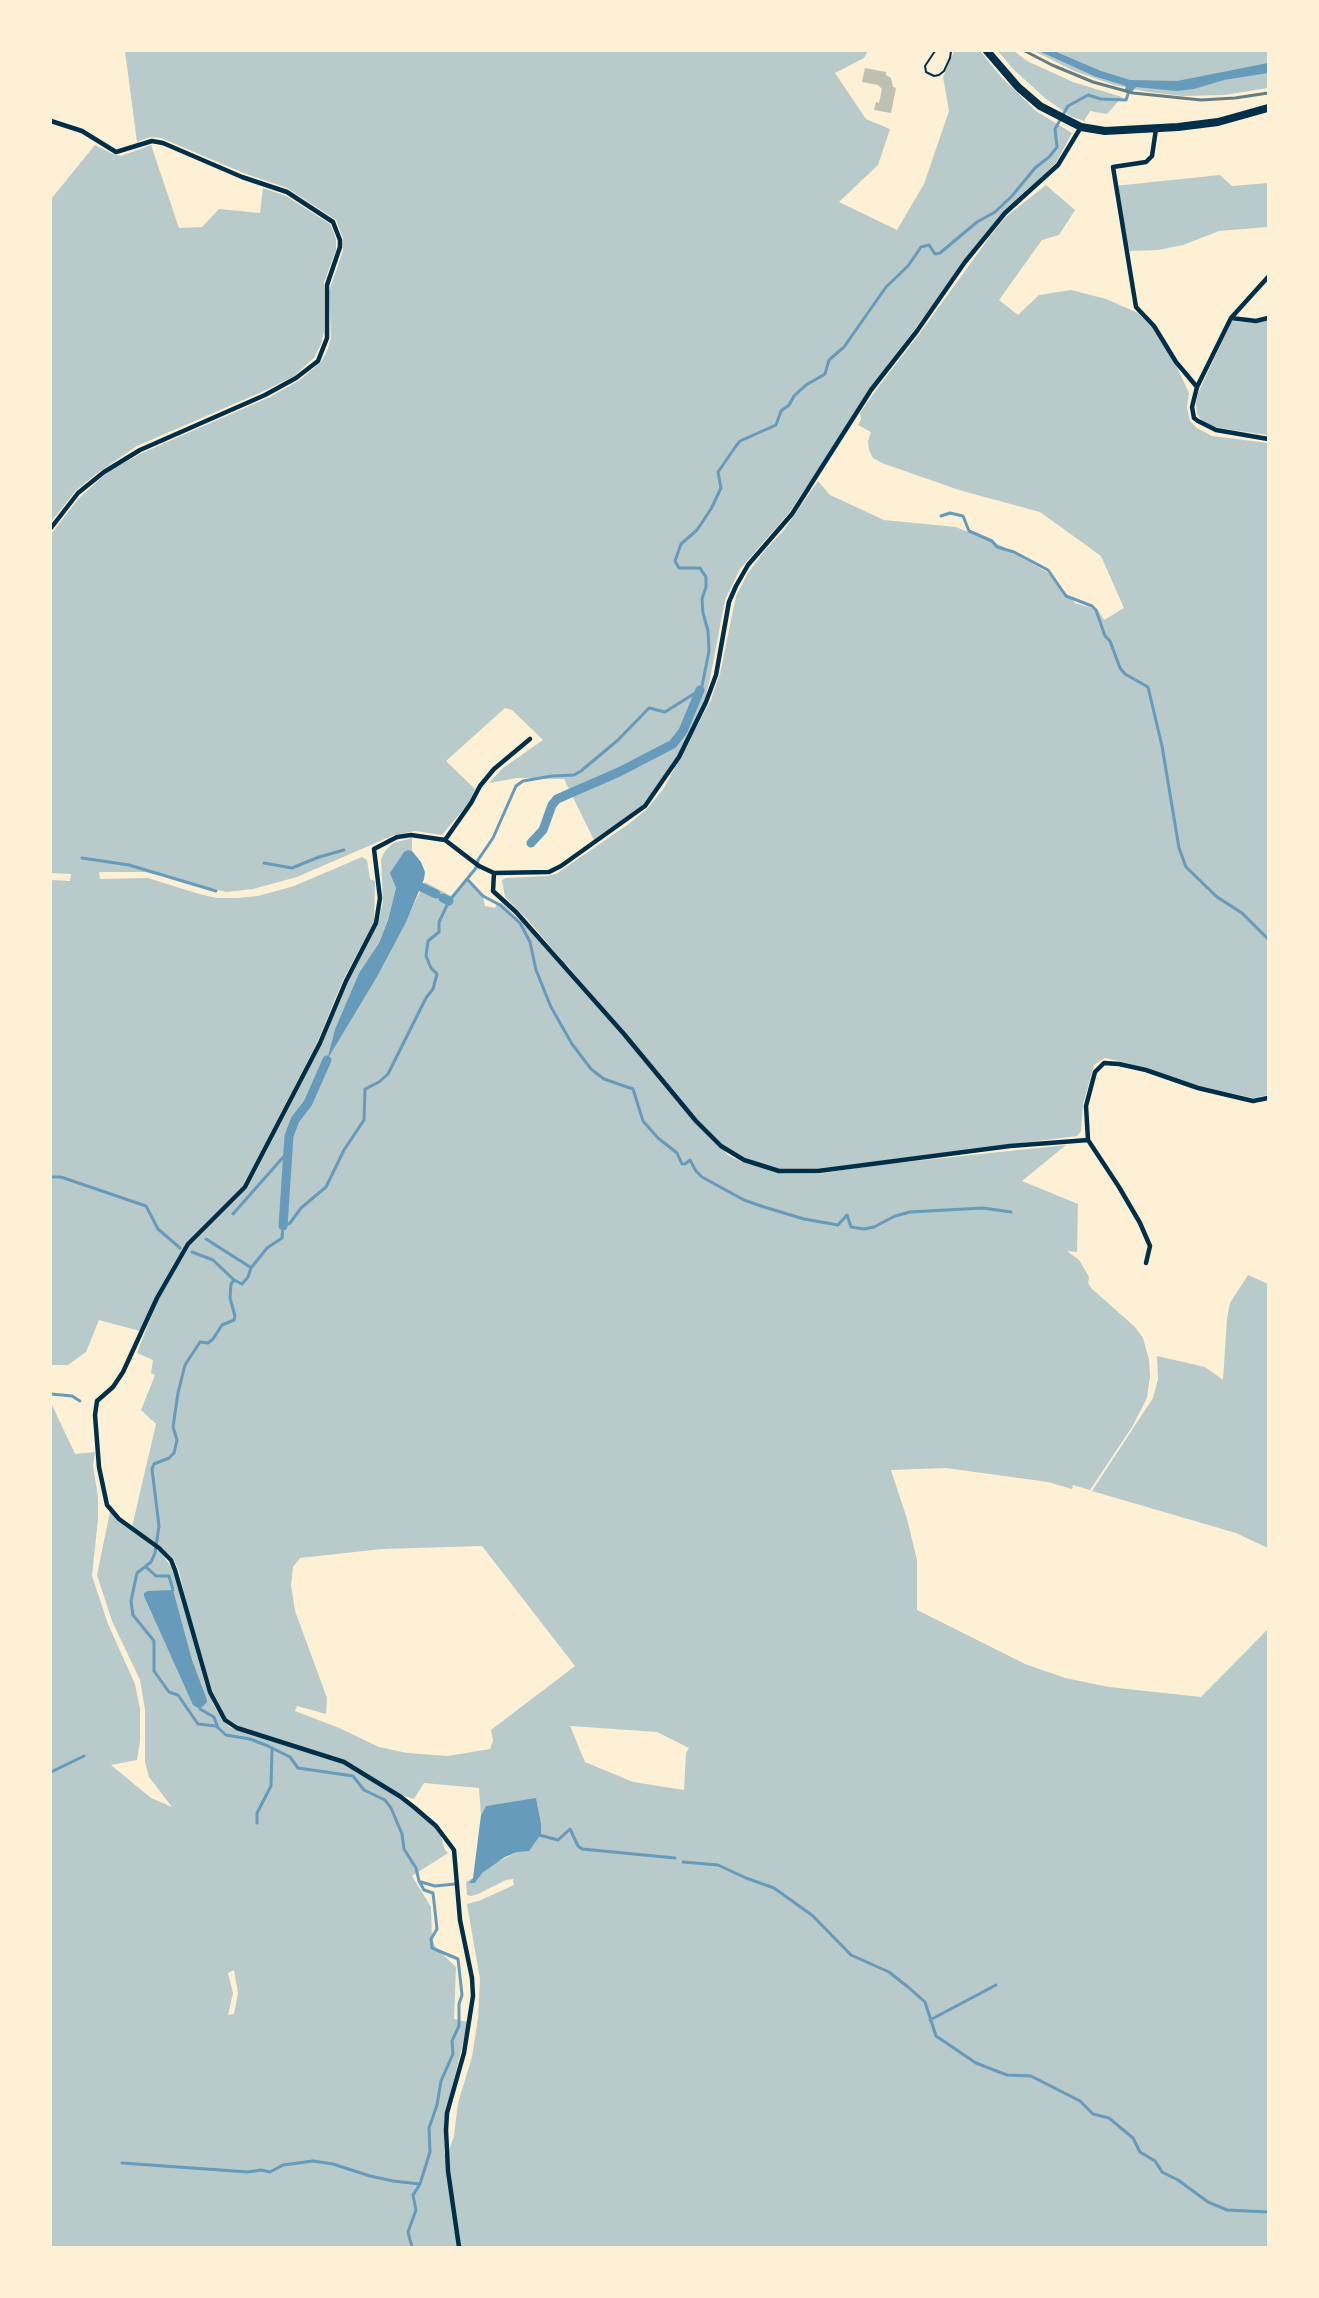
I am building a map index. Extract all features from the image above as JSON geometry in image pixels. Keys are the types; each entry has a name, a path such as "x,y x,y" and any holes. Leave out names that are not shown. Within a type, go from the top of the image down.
{"main road":[{"path":"987,51 1018,87 1040,106 1072,123 1105,131 1156,129 1218,122 1268,108"}],"street":[{"path":"51,121 82,131 116,152 152,141 163,143 242,177 287,192 333,222 340,240 340,247 327,285 327,338 318,360 286,384 140,450 104,472 78,493 51,528"},
{"path":"459,2247 448,2171 446,2130 447,2113 464,2053 473,1996 472,1978 460,1920 454,1850 436,1826 415,1808 344,1762 237,1728 225,1720 210,1692 176,1570 171,1560 159,1548 119,1519 107,1505 99,1467 95,1415 97,1401 113,1387 123,1372 157,1298 188,1244 245,1187 320,1043 346,981 376,923 380,898 375,849 396,837 411,835 445,840 477,864 494,873 549,872 561,866 645,806 679,757 711,690 729,602 735,586 748,565 792,514 871,390 917,331 965,262 1005,213 1058,165 1081,126"},
{"path":"1156,129 1152,156 1146,162 1113,167 1136,307 1154,327 1176,362 1197,387"},
{"path":"1268,276 1232,318 1197,387 1192,407 1194,418 1198,422 1216,430 1268,439"},
{"path":"1232,318 1256,321 1268,318"},
{"path":"445,840 480,786 494,769 530,739"},
{"path":"494,873 493,891 516,912 616,1025 696,1121 721,1146 744,1160 779,1171 818,1171 1010,1146 1088,1140"},
{"path":"1146,1263 1150,1246 1140,1223 1088,1140 1086,1106 1095,1072 1104,1063 1119,1064 1146,1070 1198,1088 1252,1101 1268,1098"}],"lane":[{"path":"935,51 925,66 926,72 934,76 944,70 951,51"}],"shaded area":[{"path":"125,51 868,51 864,58 835,73 866,119 890,129 878,165 839,202 897,230 924,184 949,111 943,77 954,51 980,51 1002,78 1036,111 1072,133 1056,163 1002,214 889,363 789,513 740,569 725,600 704,702 676,758 642,806 594,840 564,779 517,778 489,783 503,768 543,740 512,710 505,708 446,761 475,789 468,804 442,835 415,831 394,835 297,877 253,889 226,892 145,872 99,872 100,879 148,878 199,894 217,898 237,898 258,896 294,886 362,857 367,860 370,879 375,881 374,922 343,980 317,1043 243,1186 186,1243 140,1331 99,1320 86,1352 68,1365 51,1365 51,880 70,881 71,874 51,873 51,534 79,498 108,472 140,454 270,397 300,380 321,362 331,338 329,291 343,251 343,238 336,220 287,188 246,174 161,138 150,137 137,142"},
{"path":"998,51 1014,51 1027,61 1073,82 1122,97 1107,114 1090,111 1084,121 1070,116 1045,98 1014,70"},
{"path":"1034,51 1268,51 1268,88 1224,95 1183,96 1148,92 1114,85 1074,71"},
{"path":"95,145 121,156 151,145 179,228 202,227 219,209 260,213 263,188 286,196 330,224 336,239 336,250 324,282 324,331 314,358 294,376 264,391 137,446 76,490 51,522 51,199"},
{"path":"1220,175 1232,186 1268,183 1268,227 1219,231 1183,245 1158,250 1129,251 1114,186"},
{"path":"1046,185 1075,210 1059,235 1042,240 999,300 1018,315 1039,295 1071,290 1106,299 1138,313 1152,327 1175,363 1189,393 1187,407 1190,421 1197,428 1212,436 1268,443 1268,1095 1253,1098 1199,1086 1148,1068 1105,1058 1094,1065 1083,1104 1081,1131 1077,1136 812,1170 780,1170 743,1158 722,1146 703,1126 728,1155 742,1162 779,1173 817,1174 877,1165 1066,1145 1022,1181 1078,1204 1077,1252 1067,1251 1079,1260 1089,1277 1088,1283 1091,1288 1135,1327 1143,1338 1149,1360 1150,1376 1147,1398 1132,1427 1090,1490 1073,1485 1072,1489 1048,1482 946,1468 891,1470 917,1560 917,1610 1025,1664 1065,1678 1109,1687 1201,1697 1268,1629 1268,2247 51,2247 51,1403 75,1454 95,1452 93,1466 98,1497 98,1519 92,1576 108,1624 135,1684 140,1709 140,1741 137,1760 111,1765 151,1798 172,1807 149,1777 145,1762 145,1709 140,1680 112,1621 97,1575 110,1512 162,1554 174,1571 205,1684 214,1706 229,1727 343,1764 400,1799 439,1829 448,1853 412,1876 431,1907 432,1939 436,1948 456,1967 454,2019 468,2022 444,2121 444,2154 447,2156 454,2136 458,2103 472,2057 478,2018 480,1979 467,1904 514,1885 513,1879 506,1880 471,1896 467,1895 466,1882 473,1878 470,1883 475,1883 481,1873 517,1852 541,1834 536,1799 486,1806 481,1815 479,1788 424,1783 414,1799 401,1795 344,1760 239,1727 227,1719 212,1690 179,1571 173,1558 132,1527 156,1424 141,1410 155,1375 151,1373 153,1360 137,1353 158,1299 190,1244 248,1187 322,1044 348,982 378,924 383,902 381,859 385,851 393,843 412,838 412,851 408,850 393,879 396,888 388,920 379,943 359,973 335,1029 328,1058 377,977 425,882 453,897 467,881 483,897 485,906 495,908 497,904 502,903 565,964 505,897 502,880 556,874 630,823 647,809 664,788 711,700 720,674 736,596 748,573 784,530 818,481 830,495 884,520 956,527 1002,546 1047,572 1075,603 1098,610 1104,620 1124,608 1101,556 1040,512 959,490 882,463 873,458 869,450 868,441 871,432 858,425 861,419 860,413 994,231 1007,216","holes":["567,965 688,1108 564,966","482,1546 575,1666 491,1730 493,1741 490,1749 448,1756 407,1753 379,1747 295,1711 297,1706 326,1714 327,1698 295,1611 291,1585 293,1567 300,1558 382,1549","570,1726 657,1732 689,1748 686,1753 684,1790 633,1782 585,1762","234,1970 238,1993 234,2014 228,2015 233,1993 228,1973"]},
{"path":"1268,320 1268,435 1211,426 1202,421 1197,414 1198,393 1232,321 1255,323"},
{"path":"1248,1275 1268,1284 1268,1548 1236,1533 1092,1491 1153,1398 1158,1379 1157,1356 1205,1367 1223,1380 1230,1303"}],"water":[{"path":"1039,51 1054,51 1101,71 1130,80 1177,81 1268,63 1268,73 1224,80 1194,89 1177,91 1136,87 1133,91 1125,90 1126,86 1094,76"},
{"path":"412,851 421,862 425,872 424,879 406,922 377,977 327,1060 335,1029 359,973 379,943 388,920 396,888 390,873 404,852"},
{"path":"173,1590 192,1660 207,1700 200,1709 193,1705 144,1596 144,1593 148,1591"},
{"path":"536,1798 541,1834 529,1851 517,1852 505,1857 482,1873 475,1883 469,1883 473,1878 481,1815 486,1806"}],"building":[{"path":"865,68 886,72 886,75 891,78 893,87 896,88 891,113 874,110 876,102 879,103 882,89 878,85 862,82"}],"waterway":[{"path":"412,2247 408,2232 416,2210 413,2195 420,2184 430,2152 429,2128 437,2105 441,2081 453,2054 452,2041 459,2026 459,2004 462,1995 458,1959 432,1948 431,1939 437,1929 433,1893 424,1890 419,1881 416,1868 404,1849 402,1834 385,1800 364,1790 353,1776 298,1768 290,1757 268,1746 250,1739 226,1735 216,1726 198,1724 178,1695 169,1692 154,1671 154,1641 133,1615 131,1601 137,1573 151,1562 155,1553 159,1526 152,1469 154,1464 169,1458 174,1453 177,1440 173,1427 185,1365 200,1342 208,1343 222,1325 234,1320 230,1298 231,1284 234,1280 242,1284 267,1248 282,1238 283,1226 290,1223 301,1208 326,1187 344,1150 364,1120 365,1089 388,1074 426,998 433,989 437,974 431,968 426,956 428,941 439,932 439,922 449,901 476,868 478,860 493,838 516,786 523,781 574,775 618,740 649,708 665,712 700,690 709,651 702,599 706,577 700,568 679,568 675,561 681,544 697,530 711,509 721,488 718,472 736,446 740,441 776,425 781,411 789,405 794,396 806,385 825,374 829,360 844,347 886,287 908,266 921,247 929,245 935,254 940,253 977,222 995,212 1012,196 1035,168 1057,147 1055,129 1068,106 1088,95 1101,99 1126,100 1130,88"},
{"path":"941,516 950,513 963,516 969,531 992,541 997,547 1014,552 1048,570 1066,596 1092,606 1096,610 1120,668 1125,674 1148,687 1162,746 1179,848 1186,867 1217,897 1242,913 1268,939"},
{"path":"531,843 543,830 552,805 557,799 619,772 673,744 683,731 700,690"},
{"path":"264,863 292,868 344,850"},
{"path":"82,858 129,865 216,891"},
{"path":"467,879 483,896 500,905 520,923 530,942 536,970 551,1007 572,1044 591,1069 604,1079 633,1089 643,1121 658,1138 677,1153 682,1164 690,1160 702,1177 744,1200 764,1207 804,1219 838,1225 847,1215 851,1227 864,1229 910,1212 983,1208 1011,1212"},
{"path":"421,887 436,894"},
{"path":"443,898 449,901"},
{"path":"283,1226 289,1136 295,1120 308,1103 327,1060"},
{"path":"233,1214 286,1154"},
{"path":"51,1177 61,1177 146,1206 158,1229 180,1248"},
{"path":"206,1239 250,1267"},
{"path":"192,1252 213,1260 234,1280"},
{"path":"51,1394 72,1396 80,1401"},
{"path":"146,1567 156,1576 169,1576 173,1590"},
{"path":"200,1709 214,1717 218,1728"},
{"path":"257,1823 257,1813 271,1786 272,1750"},
{"path":"51,1772 84,1756"},
{"path":"539,1835 558,1840 570,1829 578,1846 582,1849 675,1858"},
{"path":"683,1862 718,1865 774,1888 813,1916 851,1955 889,1972 908,1987 925,2002 936,2036 976,2063 1007,2075 1031,2076 1080,2101 1093,2114 1109,2118 1133,2138 1140,2152 1155,2161 1162,2172 1178,2180 1208,2202 1227,2210 1268,2212"},
{"path":"421,1882 435,1886 455,1884"},
{"path":"930,2020 996,1985"},
{"path":"122,2163 270,2172 283,2165 313,2161 333,2164 393,2181 420,2184"}],"railway":[{"path":"1025,51 1093,82 1133,93 1201,100 1268,93"}]}
